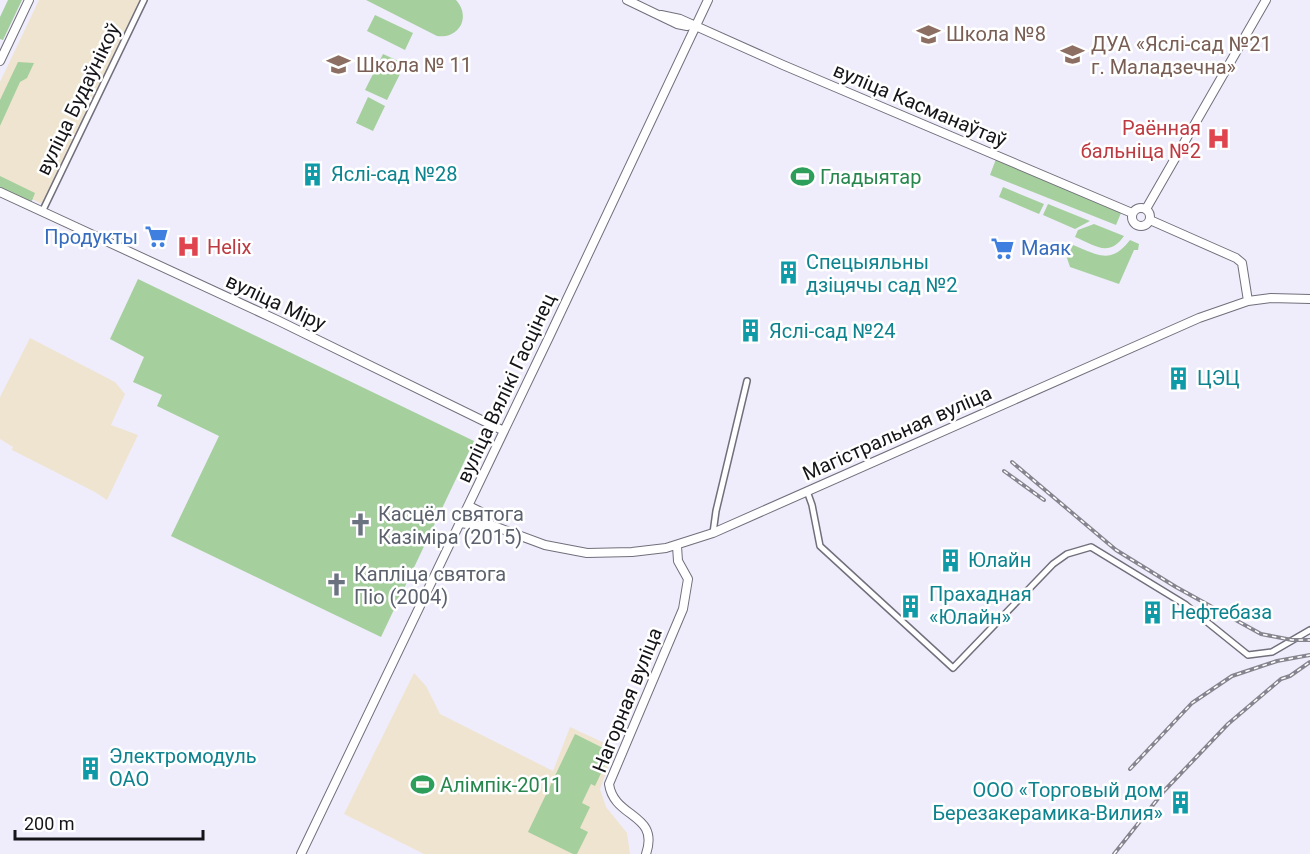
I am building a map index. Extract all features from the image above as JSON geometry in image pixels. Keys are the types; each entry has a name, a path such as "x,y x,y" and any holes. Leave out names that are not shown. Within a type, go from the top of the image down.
{"main road":[{"path":"0,61 29,0"},
{"name":"вуліца Касманаўтаў","path":"627,0 660,15 680,19 1132,213"},
{"name":"вуліца Вялікі Гасцінец","path":"301,854 461,523 708,0"},
{"path":"1146,209 1192,125 1266,0"},
{"name":"вуліца Міру","path":"0,192 277,320 504,431"},
{"path":"1138,208 1146,209 1150,220 1145,226 1136,226 1132,221 1132,213 1138,208"},
{"path":"1150,220 1236,258 1242,263 1248,301"},
{"name":"Магістральная вуліца","path":"491,525 545,545 587,553 632,552 676,546 713,533 1199,318 1248,301 1271,298 1310,299"},
{"path":"461,523 491,525 484,514 469,506"},
{"name":"Нагорная вуліца","path":"646,854 649,842 646,828 616,803 609,784 683,609 688,579 678,561 676,546"}],"street":[{"name":"вуліца Будаўнікоў","path":"42,212 144,0"},
{"path":"713,533 716,511 747,381"},
{"path":"807,492 812,505 820,546 953,669 1053,564 1067,554 1091,547 1186,605 1248,655 1272,652 1310,630"}],"shaded area":[{"path":"39,0 140,0 42,204 0,184 0,82"},
{"path":"30,338 115,382 125,394 111,425 138,435 107,500 12,450 13,447 0,439 0,397"},
{"path":"414,673 426,686 440,714 553,771 570,727 615,748 600,789 606,807 627,833 630,854 424,854 344,814"}],"green space":[{"path":"8,0 22,0 3,40 0,39 0,17"},
{"path":"366,0 456,0 463,13 463,19 461,25 452,34 437,36"},
{"path":"375,15 413,33 405,50 367,31"},
{"path":"383,54 405,64 387,100 365,90"},
{"path":"18,62 34,63 27,78 20,82 0,126 0,100"},
{"path":"368,97 385,106 373,131 356,123"},
{"path":"996,159 1121,213 1116,225 990,175"},
{"path":"0,176 35,193 31,203 0,188"},
{"path":"1003,187 1044,204 1039,214 999,197"},
{"path":"1048,204 1090,221 1075,229 1043,215"},
{"path":"1094,224 1124,236 1113,247 1107,248 1095,246 1075,237 1078,230"},
{"path":"1130,240 1139,244 1138,250 1134,250 1119,284 1070,267 1067,258 1073,245 1104,256 1117,253"},
{"path":"138,279 474,441 381,637 171,536 219,436 157,406 162,395 133,382 144,357 110,339"},
{"path":"575,734 611,752 595,786 591,784 582,803 590,807 580,828 588,832 577,854 573,854 528,832"}],"railway":[{"path":"1012,462 1116,550 1176,587 1261,634 1292,640 1310,640"},
{"path":"1004,471 1044,500"},
{"path":"1130,769 1192,703 1232,676 1277,661 1310,655"},
{"path":"1114,854 1164,791 1228,724 1281,679 1290,676 1310,662"}],"place":[{"name":"Школа №8","path":"928,34"},
{"name":"ДУА «Яслі-сад №21 г. Маладзечна»","path":"1073,55"},
{"name":"Школа № 11","path":"338,65"},
{"name":"Раённая бальніца №2","path":"1219,139"},
{"name":"Яслі-сад №28","path":"313,174"},
{"name":"Гладыятар","path":"802,177"},
{"name":"Продукты","path":"156,237"},
{"name":"Helix","path":"189,247"},
{"name":"Маяк","path":"1003,248"},
{"name":"Спецыяльны дзіцячы сад №2","path":"788,273"},
{"name":"Яслі-сад №24","path":"751,331"},
{"name":"ЦЭЦ","path":"1179,378"},
{"name":"Касцёл святога Казіміра (2015)","path":"360,525"},
{"name":"Юлайн","path":"950,560"},
{"name":"Капліца святога Піо (2004)","path":"336,585"},
{"name":"Прахадная «Юлайн»","path":"911,606"},
{"name":"Нефтебаза","path":"1153,612"},
{"name":"Электромодуль ОАО","path":"91,768"},
{"name":"Алімпік-2011","path":"422,785"},
{"name":"ООО «Торговый дом Березакерамика-Вилия»","path":"1181,802"}]}
